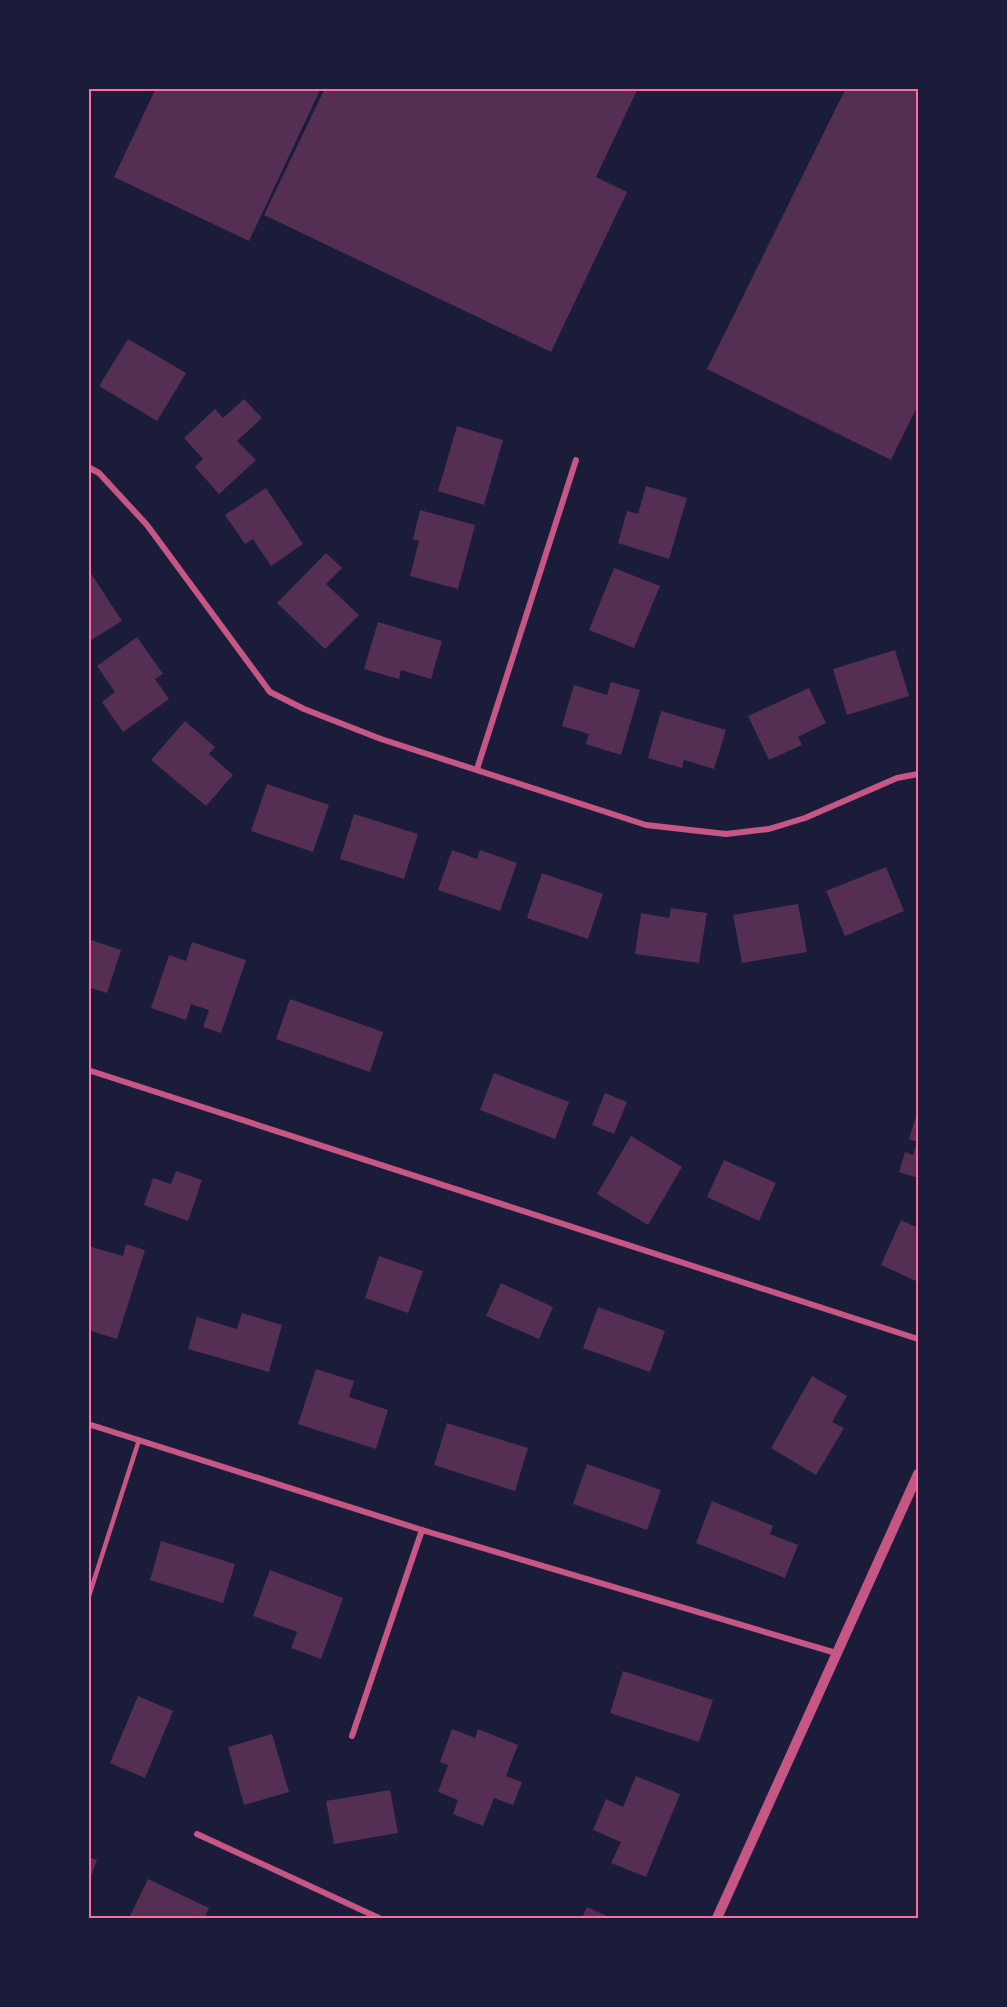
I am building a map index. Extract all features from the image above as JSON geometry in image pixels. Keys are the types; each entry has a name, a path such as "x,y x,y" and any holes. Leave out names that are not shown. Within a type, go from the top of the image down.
{"street":[{"path":"477,769 576,460"},
{"path":"88,467 99,473 147,525 270,692 304,710 381,739 646,825 726,834 769,829 805,818 897,778 918,774"},
{"path":"88,1070 918,1339"},
{"path":"88,1424 422,1530 836,1653"},
{"path":"717,1918 918,1474"},
{"path":"352,1736 422,1530"},
{"path":"197,1834 379,1918"}],"lane":[{"path":"88,1599 139,1440"}],"building":[{"path":"156,88 321,88 249,241 114,177"},
{"path":"325,88 638,88 596,177 627,192 551,352 264,215"},
{"path":"846,88 918,88 918,405 891,460 707,369"},
{"path":"128,339 186,373 157,421 99,386"},
{"path":"244,399 262,418 237,441 256,460 219,494 195,467 203,459 184,438 215,409 223,418"},
{"path":"457,426 503,440 484,505 438,491"},
{"path":"646,486 687,498 669,559 618,543 627,511 638,514"},
{"path":"266,488 303,544 271,566 253,539 245,544 225,515"},
{"path":"420,510 475,525 458,589 410,576 419,541 413,539"},
{"path":"326,553 342,568 326,584 359,615 325,649 277,603"},
{"path":"614,568 660,586 634,648 589,630"},
{"path":"88,569 122,621 88,642"},
{"path":"378,622 442,641 431,679 401,670 399,679 364,669"},
{"path":"137,637 163,674 155,679 169,699 123,732 102,702 115,692 97,666"},
{"path":"895,650 909,696 847,715 833,669"},
{"path":"611,682 640,690 621,755 586,744 589,734 562,726 574,685 607,695"},
{"path":"809,688 826,723 798,737 802,745 769,760 748,716"},
{"path":"661,711 726,730 714,769 684,760 682,768 648,758"},
{"path":"185,721 215,747 209,754 233,775 206,806 151,760"},
{"path":"267,784 329,805 313,852 251,831"},
{"path":"354,814 418,834 404,879 340,859"},
{"path":"452,850 477,859 480,850 517,863 500,911 438,890"},
{"path":"886,867 904,911 845,936 826,891"},
{"path":"542,873 603,894 588,939 527,918"},
{"path":"798,904 807,952 742,963 733,915"},
{"path":"671,908 707,913 699,963 635,954 641,913 669,918"},
{"path":"88,939 121,950 107,993 88,987"},
{"path":"192,942 246,960 221,1033 203,1027 209,1010 191,1004 186,1020 151,1008 169,955 186,961"},
{"path":"290,999 383,1032 370,1072 276,1039"},
{"path":"494,1073 569,1102 555,1139 480,1110"},
{"path":"605,1093 627,1102 614,1134 592,1125"},
{"path":"918,1110 918,1178 899,1172 905,1152 913,1155 917,1142 909,1139"},
{"path":"631,1136 682,1167 648,1225 597,1194"},
{"path":"724,1160 776,1183 759,1221 707,1197"},
{"path":"176,1171 202,1180 188,1221 144,1205 153,1178 171,1184"},
{"path":"901,1220 918,1228 918,1282 881,1265"},
{"path":"126,1244 145,1250 117,1339 88,1330 88,1246 123,1256"},
{"path":"379,1256 423,1271 408,1313 365,1298"},
{"path":"501,1283 553,1307 539,1339 486,1316"},
{"path":"598,1307 665,1331 650,1372 583,1348"},
{"path":"242,1313 282,1325 269,1372 188,1349 197,1317 237,1329"},
{"path":"316,1369 354,1381 349,1397 388,1410 376,1449 298,1424"},
{"path":"812,1376 847,1396 832,1422 844,1428 816,1475 771,1448"},
{"path":"447,1423 528,1448 515,1491 434,1465"},
{"path":"587,1464 661,1490 647,1530 573,1504"},
{"path":"712,1501 773,1526 770,1534 798,1545 785,1578 696,1543"},
{"path":"161,1541 235,1564 223,1603 150,1580"},
{"path":"270,1570 343,1598 321,1659 291,1648 297,1632 253,1616"},
{"path":"623,1671 713,1700 699,1742 610,1713"},
{"path":"138,1696 173,1711 145,1778 110,1763"},
{"path":"452,1729 475,1738 478,1729 518,1745 506,1776 522,1782 513,1805 494,1798 483,1826 453,1814 458,1800 438,1792 448,1765 440,1762"},
{"path":"272,1734 289,1792 244,1805 228,1747"},
{"path":"636,1776 680,1794 646,1877 611,1863 621,1842 593,1830 606,1799 623,1807"},
{"path":"390,1790 398,1833 334,1844 326,1801"},
{"path":"88,1857 97,1860 89,1881 88,1881"},
{"path":"148,1879 209,1908 204,1918 129,1918"},
{"path":"587,1907 611,1918 582,1918"}]}
